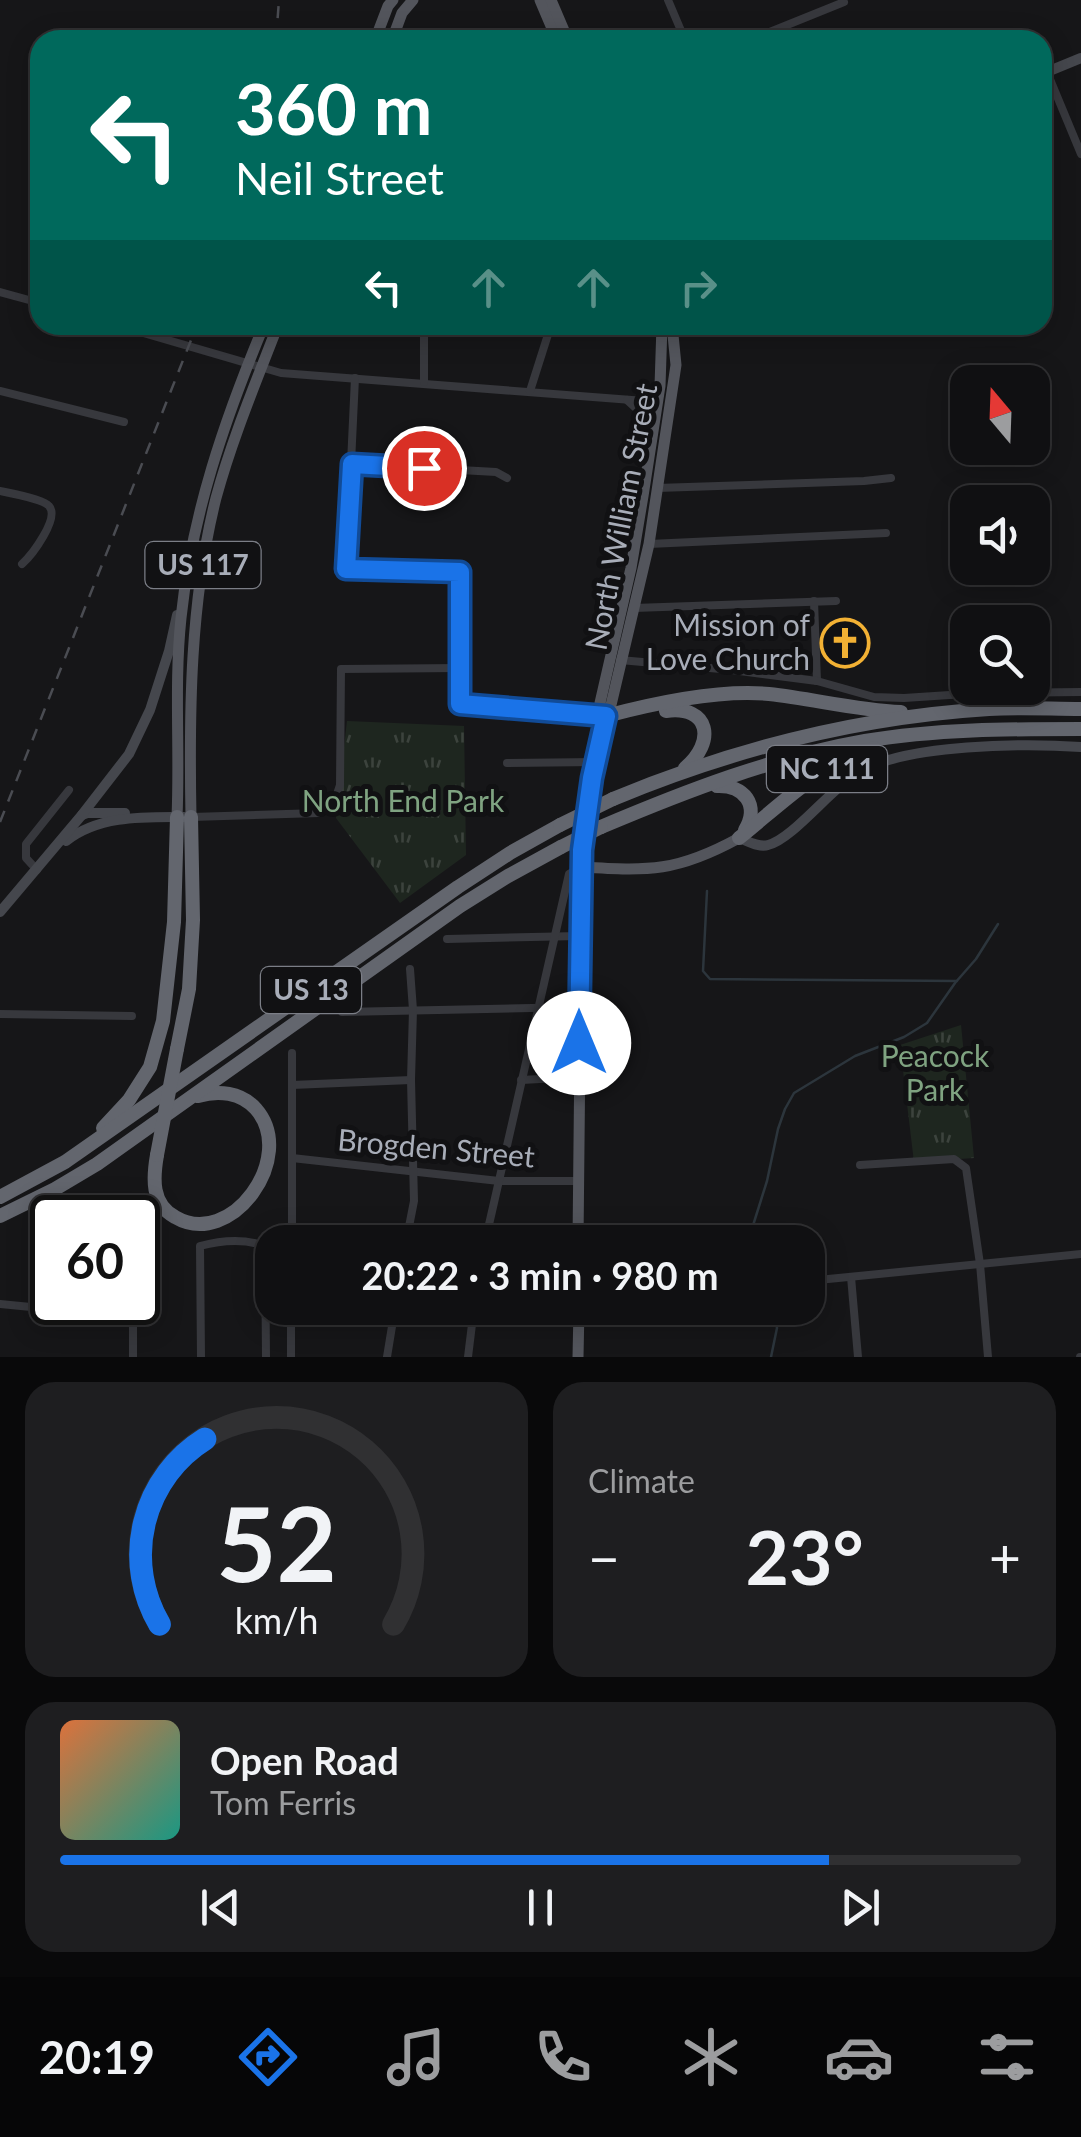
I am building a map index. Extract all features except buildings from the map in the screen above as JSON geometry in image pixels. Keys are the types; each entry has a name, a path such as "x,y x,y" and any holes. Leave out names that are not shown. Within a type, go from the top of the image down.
{"highway":[{"name":"NC 111","path":"606,716 639,707 740,694 768,694 861,710 942,713"},
{"name":"US 13","path":"0,1197 65,1162 510,853 612,800 748,750 805,735 993,708 1081,709"},
{"path":"606,716 678,709 699,720 706,736 702,751 682,770 657,781"},
{"name":"US 13","path":"0,1216 97,1164 460,906 560,846 601,827 682,793 796,757 866,741 996,728 1081,729"},
{"name":"NC 111","path":"739,838 826,770 864,750 932,734"},
{"path":"682,793 732,786 744,794 752,818 739,838"},
{"name":"US 117","path":"180,1106 208,1094 226,1093 248,1102 268,1130 270,1150 265,1172 252,1194 216,1222 192,1224 169,1214 156,1195 154,1183 189,990 192,920 184,814"},
{"name":"US 117","path":"65,1162 129,1100 150,1068 168,986 184,814"}],"main road":[{"path":"379,30 393,0"},
{"path":"396,30 402,13 413,0"},
{"path":"540,0 555,30"},
{"path":"551,0 557,30"},
{"path":"1052,70 1081,58"},
{"name":"US 117","path":"184,814 194,642 210,495 222,429 260,335"},
{"name":"US 117","path":"184,814 178,652 186,580 210,495 274,335"},
{"name":"North William Street","path":"578,1225 582,850 606,716 649,544 664,402 664,335"},
{"name":"North William Street","path":"606,716 600,703 631,568 653,433 676,365 673,335"},
{"path":"0,912 128,754 150,710 186,580"},
{"path":"739,838 760,846 775,842 844,782 885,761 998,746 1081,747"},
{"path":"81,816 184,814"},
{"path":"37,870 69,838 88,828 113,820 184,814"},
{"name":"NC 111","path":"581,867 671,867 712,853 739,838"},
{"path":"578,1325 578,1357"}],"street":[{"path":"668,0 680,30"},
{"path":"775,30 844,2"},
{"path":"1052,89 1081,154"},
{"path":"0,292 30,300"},
{"path":"150,335 281,373 664,402"},
{"path":"424,335 424,382"},
{"path":"530,392 547,335"},
{"path":"355,378 346,569 460,572 460,704 606,716"},
{"path":"0,390 124,422"},
{"path":"626,400 640,411 653,433"},
{"path":"352,464 496,472 507,478"},
{"path":"657,488 891,478"},
{"path":"0,491 41,502 51,510 36,550 22,564"},
{"path":"649,544 886,534"},
{"path":"634,608 836,601"},
{"path":"814,602 817,681"},
{"path":"620,660 817,681 874,697 1081,692"},
{"path":"184,814 320,813 334,803 340,785 340,669 460,668"},
{"path":"507,763 596,762"},
{"path":"37,870 26,858 26,844 69,790"},
{"path":"489,1225 569,874 581,867"},
{"path":"446,939 580,936"},
{"path":"409,1225 414,1200 410,1080 414,1010 410,968"},
{"path":"342,1012 579,1007"},
{"path":"0,1014 132,1016"},
{"path":"292,1053 292,1225"},
{"path":"521,1080 579,1077"},
{"path":"292,1085 410,1080"},
{"name":"Brogden Street","path":"292,1158 498,1180 577,1182"},
{"path":"860,1165 954,1159 966,1168 988,1357"},
{"path":"201,1357 200,1246 234,1240 265,1246 266,1357"},
{"path":"825,1279 1081,1254"},
{"path":"850,1277 858,1357"},
{"path":"0,1304 30,1307"},
{"path":"133,1325 133,1357"},
{"path":"292,1325 292,1357"},
{"path":"387,1357 393,1325"},
{"path":"468,1357 472,1325"}],"green space":[{"name":"North End Park","path":"347,721 464,726 466,855 400,903 336,818"},
{"name":"Peacock Park","path":"961,1025 974,1158 914,1162 900,1045"}],"waterway":[{"path":"707,891 703,971 710,979 957,981"},
{"path":"753,1225 778,1129 794,1093 855,1056 904,1037 927,1023 998,924"},
{"path":"771,1357 776,1325"}],"railway":[{"path":"277,30 279,0"},
{"path":"0,822 193,335"}],"place":[{"name":"Mission of Love Church","path":"845,643"}],"route":[{"path":"424,468 352,464 346,569 460,572 460,704 606,716 582,850 579,1043"}]}
